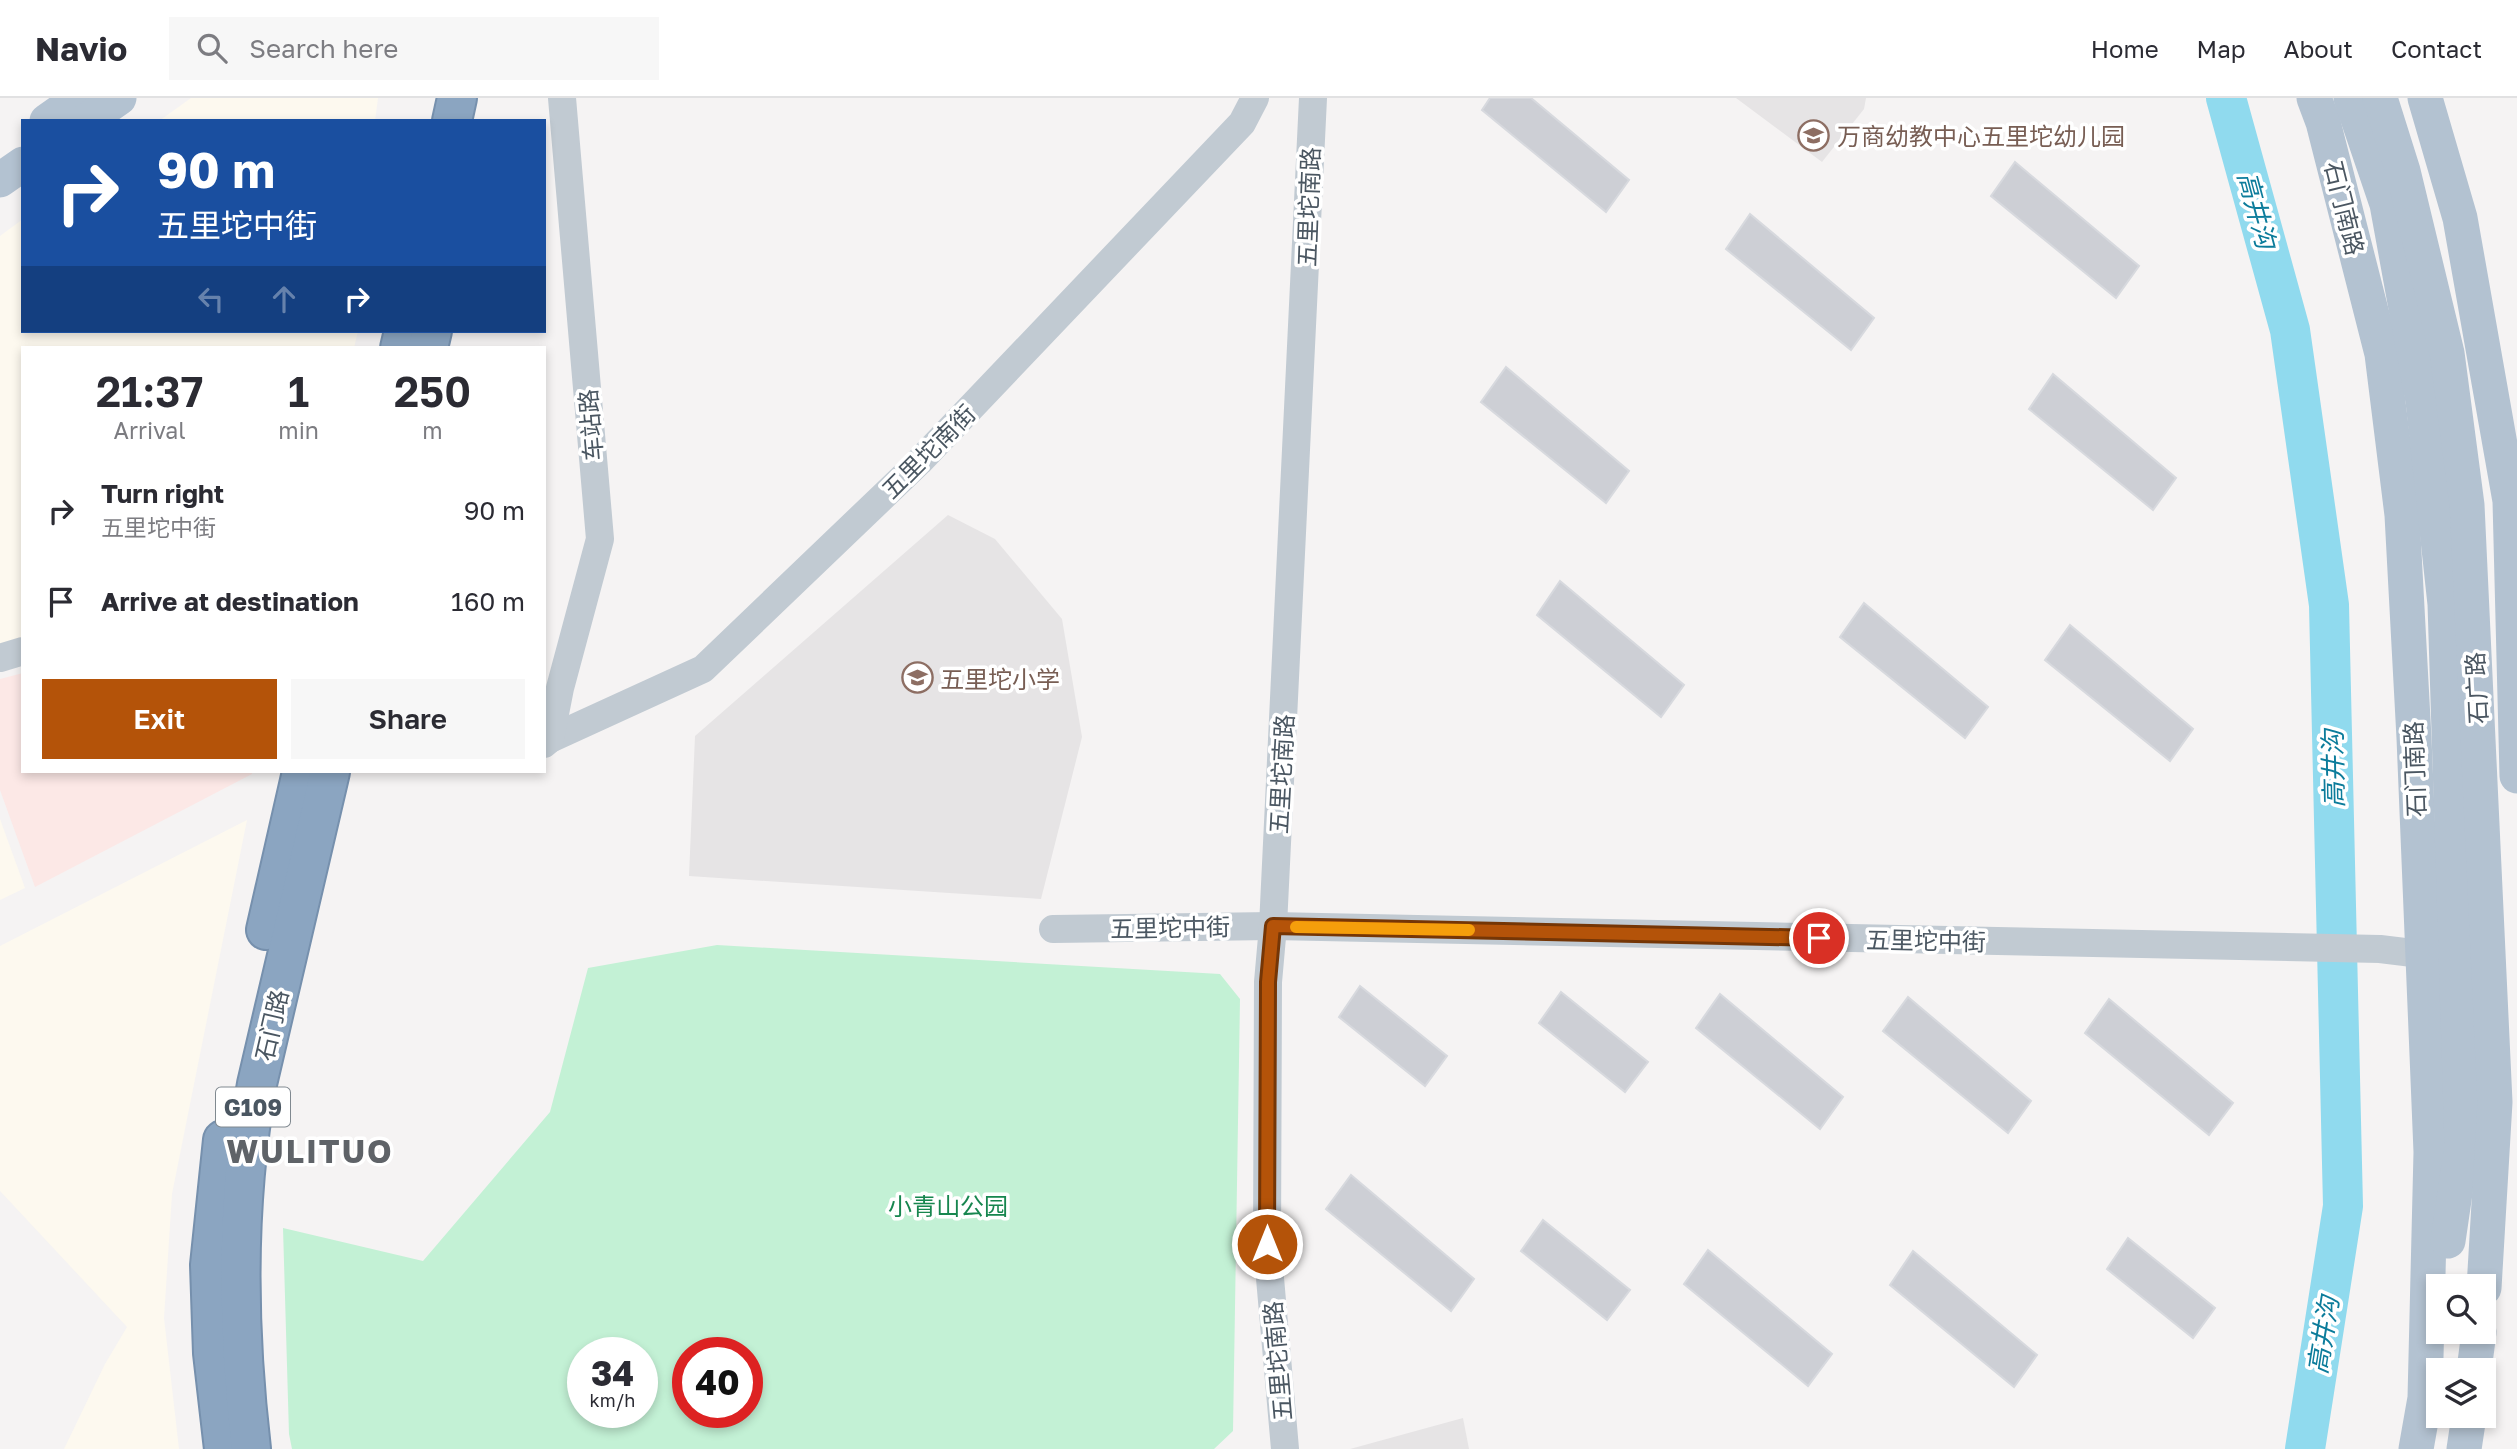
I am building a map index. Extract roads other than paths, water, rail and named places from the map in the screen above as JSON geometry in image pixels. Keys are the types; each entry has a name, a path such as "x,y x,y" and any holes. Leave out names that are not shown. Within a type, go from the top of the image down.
{"highway":[{"path":"452,119 457,98"},
{"path":"480,119 485,98"},
{"name":"石门路","path":"224,1449 213,1353 210,1265 224,1128 302,773"},
{"name":"石门路","path":"251,1449 240,1321 240,1258 248,1130 330,773"}],"main road":[{"path":"50,119 80,98"},
{"path":"89,119 119,98"},
{"name":"石门南路","path":"2314,98 2323,122 2384,367 2402,515 2431,1152 2427,1358"},
{"name":"石广路","path":"2351,98 2387,204 2397,257 2423,401 2445,604 2462,1145 2443,1274"},
{"name":"石广路","path":"2380,98 2403,171 2447,353 2467,505 2495,1102 2485,1274"},
{"path":"2425,98 2460,218 2510,501 2517,776"},
{"path":"0,153 21,138"},
{"path":"0,180 21,165"},
{"path":"2487,1274 2517,1142"},
{"name":"石门南路","path":"2416,1449 2426,1398"},
{"path":"2465,1449 2468,1428"}],"street":[{"name":"车站路","path":"547,742 600,539 562,98"},
{"name":"五里坨南街","path":"547,742 703,669 919,462 1242,123 1255,98"},
{"name":"五里坨南路","path":"1285,1449 1267,1244 1268,982 1273,926 1312,98"},
{"path":"0,658 21,652"},
{"name":"五里坨中街","path":"1053,929 1273,926 2380,950 2421,954"}],"waterway":[{"name":"高井沟","path":"2226,98 2290,330 2329,605 2343,1206 2305,1449"}],"place":[{"name":"万商幼教中心五里坨幼儿园","path":"1814,135"},
{"name":"五里坨小学","path":"917,678"}],"district":[{"name":"WULITUO","path":"310,1151"}],"park label":[{"name":"小青山公园","path":"948,1205"}]}
